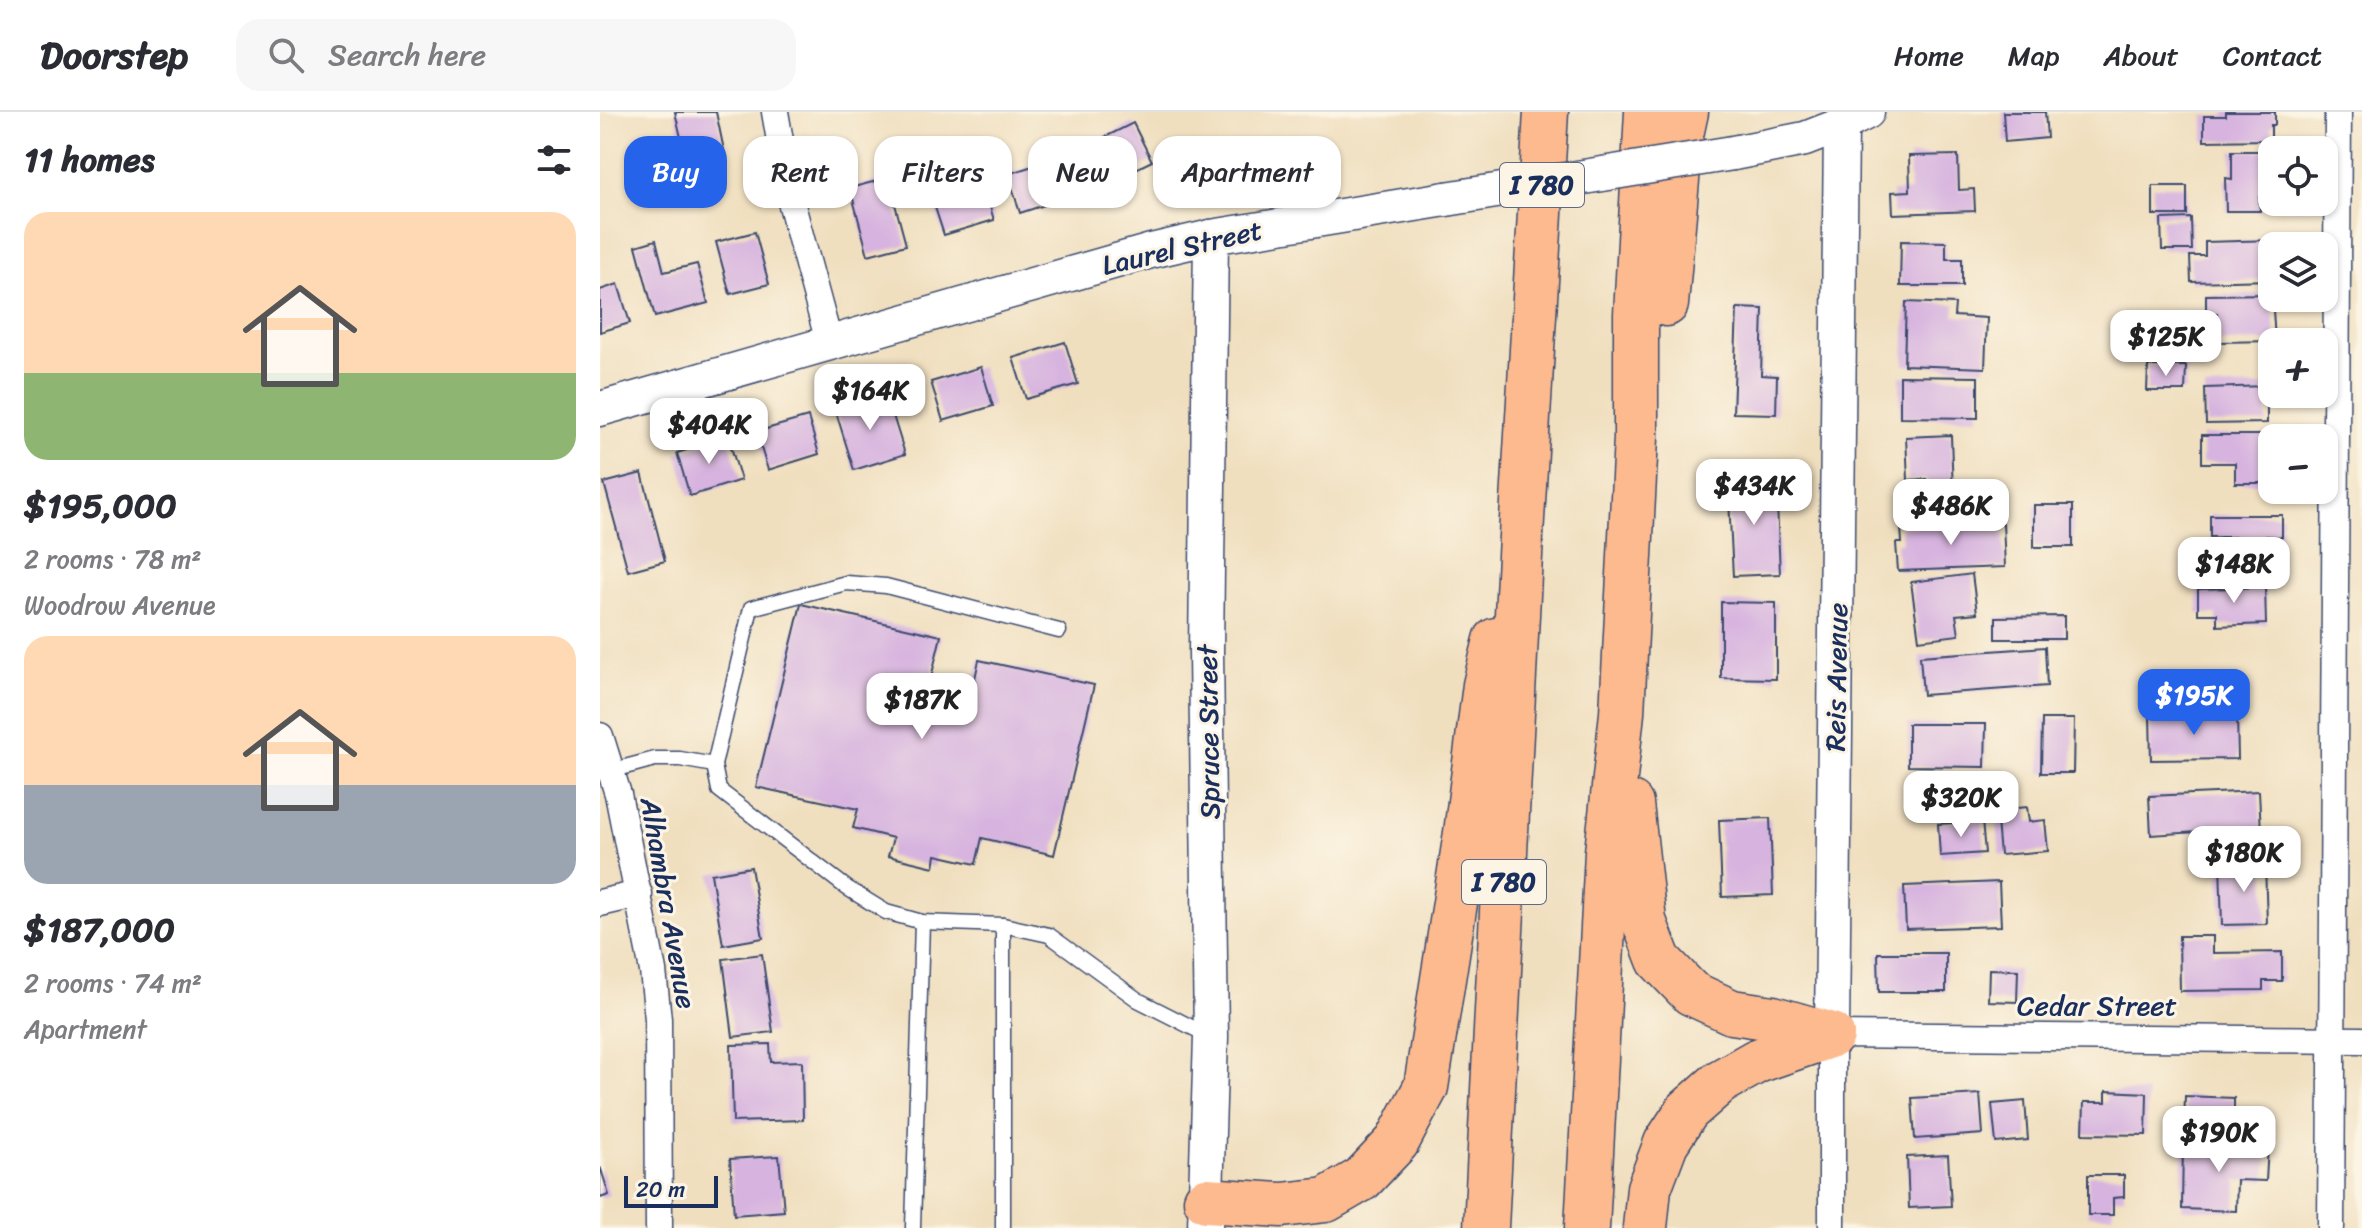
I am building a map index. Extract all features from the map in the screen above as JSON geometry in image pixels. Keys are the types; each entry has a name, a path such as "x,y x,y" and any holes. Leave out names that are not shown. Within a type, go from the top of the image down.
{"highway":[{"path":"1516,112 1538,257"},
{"name":"I 780","path":"1486,1228 1546,112"},
{"path":"1587,1228 1607,852 1622,713 1636,438 1636,314 1647,112"},
{"path":"1636,438 1665,320 1681,135 1686,112"},
{"path":"1206,1214 1326,1200 1362,1179 1397,1142 1426,1087 1466,833 1485,685 1521,536"},
{"path":"1622,713 1644,921 1659,960 1691,993 1732,1012 1773,1018 1832,1035"},
{"path":"1645,1228 1649,1188 1666,1143 1687,1111 1720,1082 1757,1061 1832,1035"}],"street":[{"path":"775,112 790,198 829,342"},
{"path":"2331,1228 2338,112"},
{"name":"Laurel Street","path":"600,409 1151,251 1211,237 1733,153 1805,139 1854,119"},
{"name":"Reis Avenue","path":"1832,1228 1832,1035 1854,119"},
{"name":"Spruce Street","path":"1206,1214 1211,1037 1206,652 1211,237"},
{"name":"Alhambra Avenue","path":"600,736 618,794 653,971 658,1019 659,1228"},
{"path":"600,903 639,894"},
{"name":"Cedar Street","path":"1832,1035 2362,1040"}],"lane":[{"path":"1059,631 886,586 846,583 751,608 714,765 719,790 847,888 886,912 922,922 1003,925 1049,935 1138,1000 1211,1037"},
{"path":"610,771 655,759 680,759 714,765"},
{"path":"913,1228 922,922"},
{"path":"1003,925 1003,1228"}],"building":[{"path":"675,112 716,112 721,136 681,136"},
{"path":"2003,112 2045,112 2047,138 2005,142"},
{"path":"2226,112 2275,112 2275,125 2271,125 2271,136 2258,136 2258,140 2204,141 2204,116 2226,116"},
{"path":"1133,123 1152,161 1137,168 1137,136 1107,136"},
{"path":"2232,151 2258,151 2258,211 2226,211 2225,178 2232,179"},
{"path":"1958,155 1959,190 1974,189 1975,211 1893,214 1892,192 1910,191 1909,156"},
{"path":"1028,167 1028,208 1035,208 1020,213 1012,187 1012,173"},
{"path":"874,182 874,208 896,208 906,245 868,255 855,208 858,208 858,186"},
{"path":"2153,186 2187,186 2187,215 2153,215"},
{"path":"935,208 990,208 994,220 944,235"},
{"path":"2191,218 2192,250 2162,250 2161,219"},
{"path":"755,232 769,284 730,294 716,242"},
{"path":"656,240 664,272 697,264 708,303 655,317 636,246"},
{"path":"2258,240 2258,280 2191,282 2190,256 2205,256 2205,242"},
{"path":"1901,241 1946,242 1946,259 1962,259 1962,286 1900,286"},
{"path":"618,284 630,323 600,332 600,290"},
{"path":"2258,294 2258,312 2273,312 2274,328 2258,328 2258,341 2218,342 2217,313 2206,313 2206,295"},
{"path":"1906,302 1955,304 1954,316 1987,318 1985,368 1904,365"},
{"path":"1737,308 1763,309 1761,375 1777,376 1776,414 1733,413"},
{"path":"2151,317 2185,317 2184,353 2151,353"},
{"path":"1065,342 1078,384 1026,399 1013,358"},
{"path":"2148,366 2186,366 2185,391 2147,391"},
{"path":"981,367 993,406 943,421 931,382"},
{"path":"1900,376 1978,377 1978,418 1900,417"},
{"path":"2258,386 2258,408 2267,408 2267,423 2206,424 2205,388"},
{"path":"886,393 905,454 854,470 835,409"},
{"path":"808,417 819,454 768,470 756,432"},
{"path":"1951,435 1953,494 1927,495 1927,479 1908,480 1906,437"},
{"path":"2202,435 2258,435 2258,483 2235,483 2235,463 2202,463"},
{"path":"728,437 741,480 690,496 677,453"},
{"path":"642,473 665,561 628,571 604,483"},
{"path":"1776,479 1780,574 1733,576 1728,481"},
{"path":"2034,505 2073,505 2073,547 2034,547"},
{"path":"2210,515 2282,515 2282,537 2266,536 2266,561 2236,560 2236,537 2210,537"},
{"path":"2003,523 2005,567 1898,571 1896,543 1902,543 1901,527"},
{"path":"1972,574 1977,613 1956,615 1959,635 1919,640 1911,582"},
{"path":"2265,587 2266,624 2217,626 2217,614 2198,614 2198,589"},
{"path":"1721,602 1776,603 1776,679 1721,678"},
{"path":"801,604 941,636 927,695 969,706 979,660 1094,685 1054,855 982,838 976,864 936,855 934,867 888,856 893,838 853,828 858,809 756,787"},
{"path":"2064,616 2064,639 1996,639 1996,617"},
{"path":"2045,647 2047,686 1923,695 1920,656"},
{"path":"2237,713 2238,759 2151,760 2150,715"},
{"path":"2042,719 2074,719 2073,773 2041,773"},
{"path":"1908,724 1986,724 1985,767 1908,766"},
{"path":"2259,791 2261,833 2231,834 2232,855 2198,856 2197,832 2151,835 2149,796"},
{"path":"2027,807 2029,822 2045,820 2048,851 2000,855 1996,810"},
{"path":"1770,818 1773,895 1722,897 1719,820"},
{"path":"1982,821 1985,853 1940,856 1938,824"},
{"path":"2265,863 2267,924 2222,925 2220,864"},
{"path":"751,867 763,938 723,945 711,874"},
{"path":"1999,882 2001,926 1906,929 1904,886"},
{"path":"2179,936 2213,936 2213,953 2282,952 2282,981 2263,981 2263,990 2180,991"},
{"path":"1878,953 1946,953 1946,992 1879,992"},
{"path":"762,954 773,1032 733,1037 723,959"},
{"path":"1989,969 2018,970 2017,1002 1988,1001"},
{"path":"770,1044 771,1062 802,1061 803,1120 733,1122 731,1045"},
{"path":"2106,1091 2147,1093 2146,1135 2083,1134 2084,1102 2106,1102"},
{"path":"1980,1094 1983,1134 1915,1139 1912,1098"},
{"path":"2185,1096 2234,1098 2234,1131 2184,1129"},
{"path":"2025,1101 2028,1140 1996,1143 1992,1104"},
{"path":"2183,1143 2268,1146 2266,1181 2237,1180 2236,1211 2182,1209"},
{"path":"1948,1155 1951,1206 1909,1208 1907,1157"},
{"path":"779,1156 784,1211 734,1215 730,1159"},
{"path":"600,1170 609,1195 600,1198"},
{"path":"2088,1175 2124,1175 2124,1197 2113,1198 2113,1215 2088,1215"}]}
